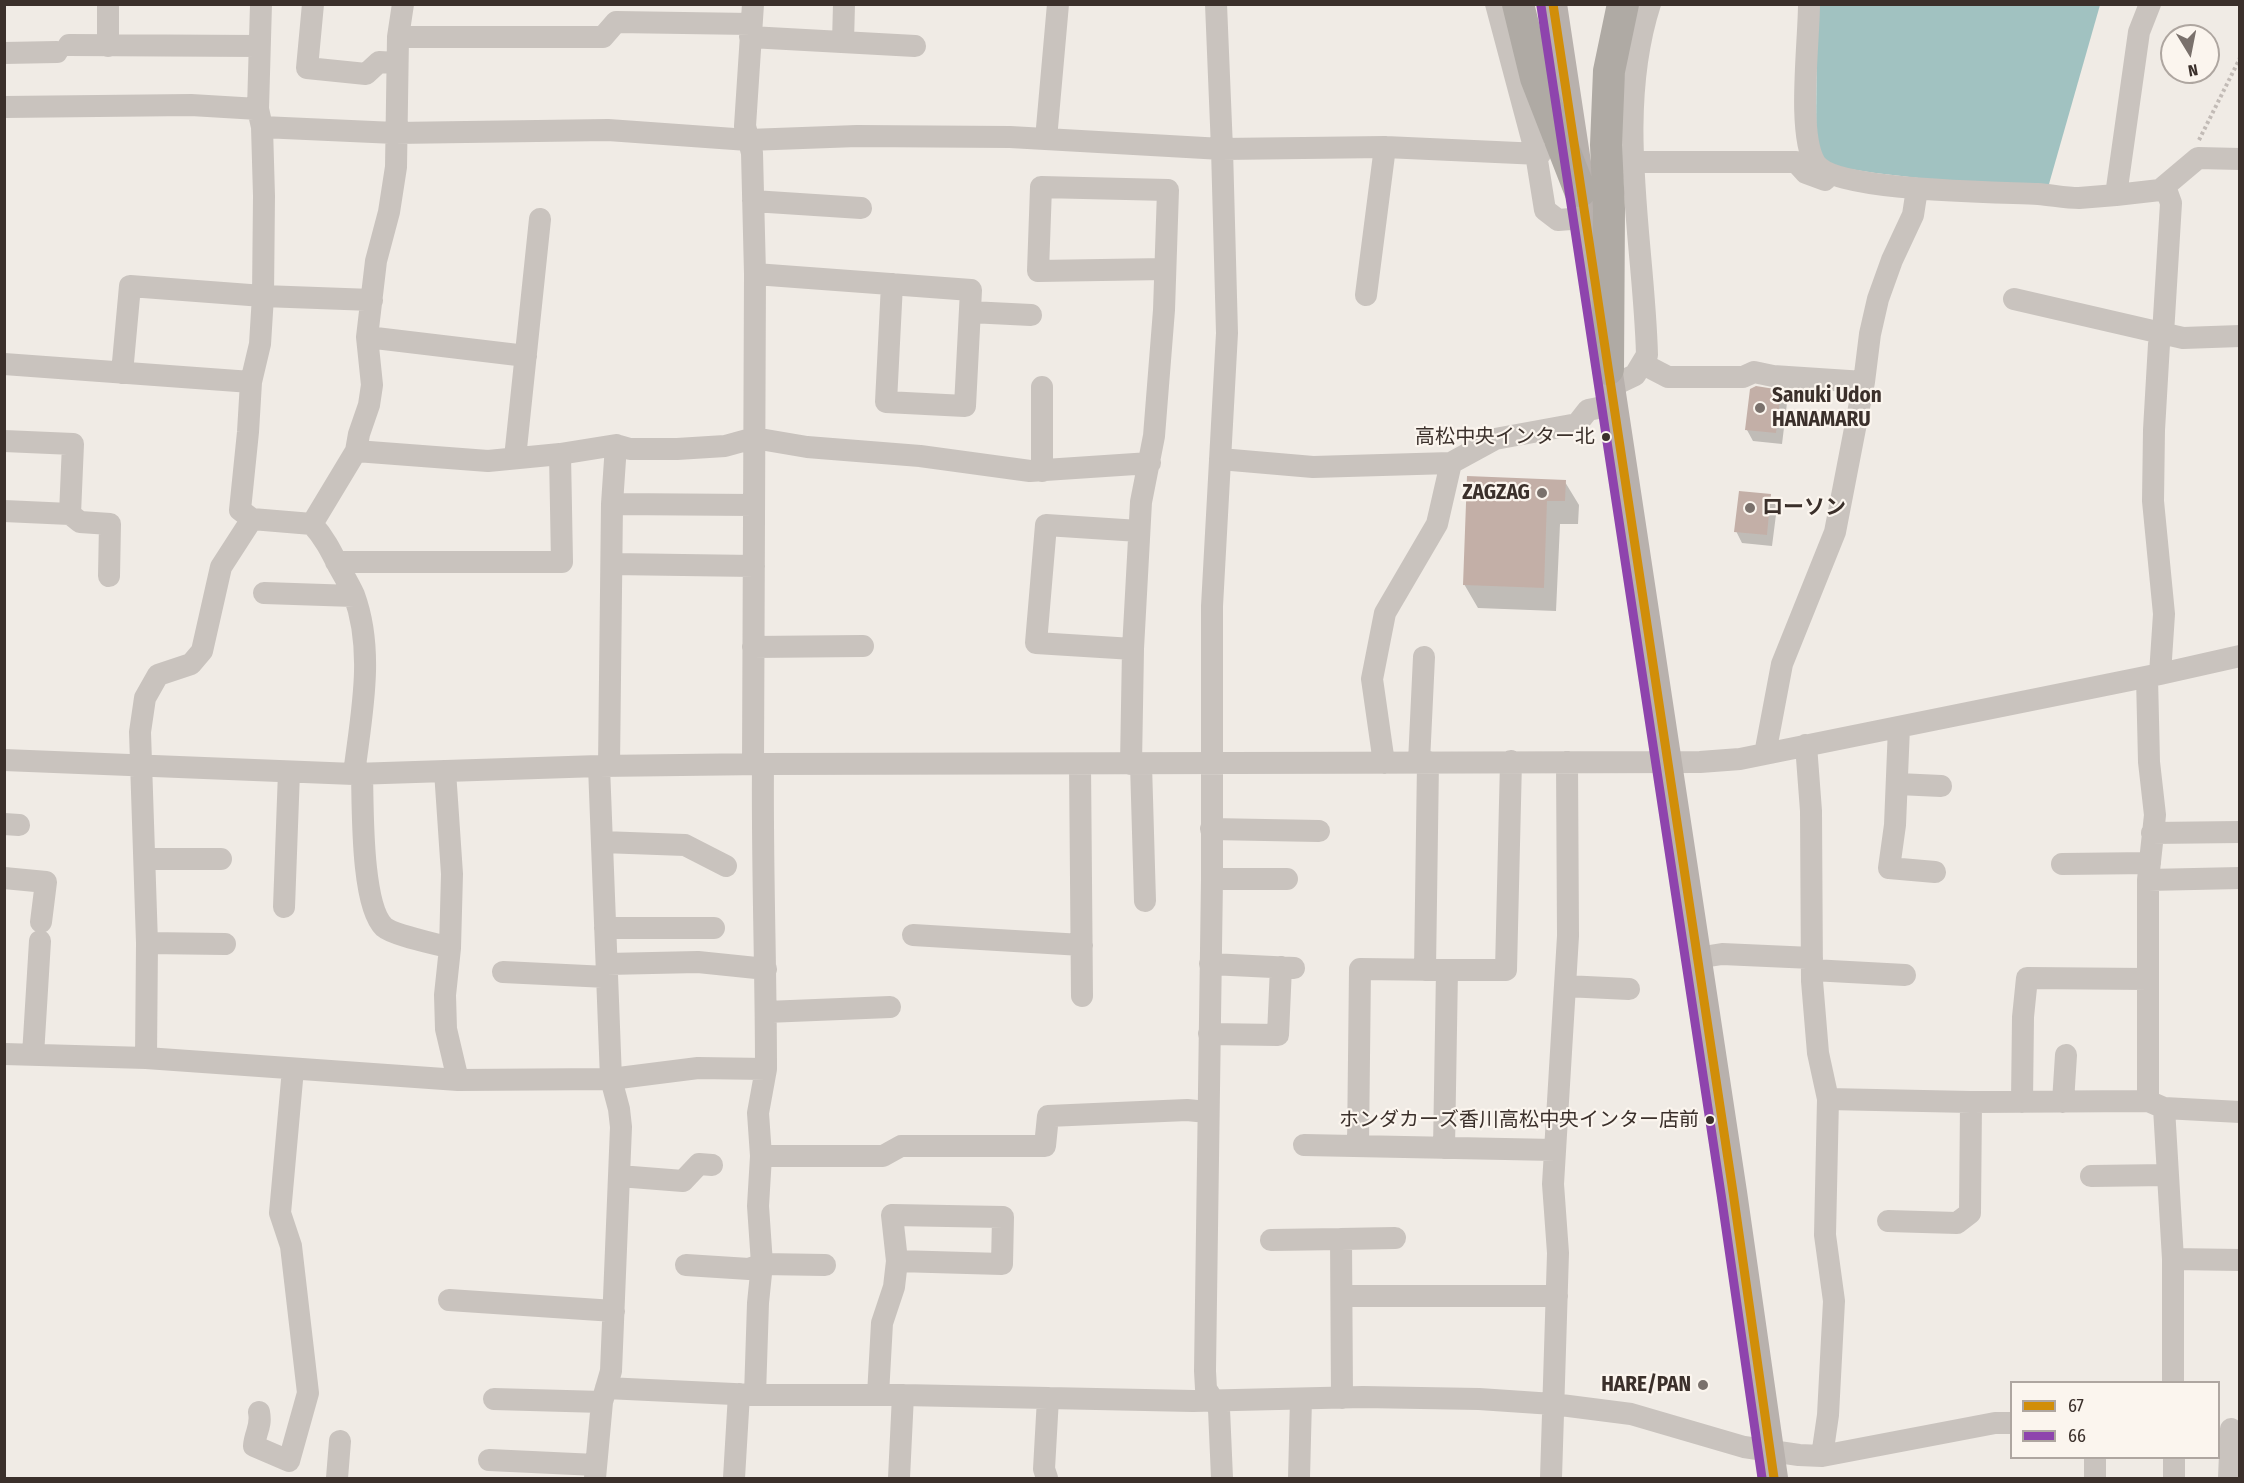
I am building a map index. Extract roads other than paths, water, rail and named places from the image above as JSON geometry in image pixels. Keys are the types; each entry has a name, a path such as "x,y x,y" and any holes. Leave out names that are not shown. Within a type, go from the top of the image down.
{"highway":[{"path":"1518,4 1536,78 1582,204"},
{"path":"1610,387 1609,209 1606,145 1609,71 1623,4"}],"main road":[{"path":"1553,4 1669,763 1772,1465"}],"street":[{"path":"108,4 108,46"},
{"path":"261,4 259,46 264,196 263,296 260,344 251,382 240,510 252,519 312,524 325,539 354,596 364,637 364,698 358,774 371,901 384,927 450,948"},
{"path":"313,4 307,68 366,74 379,62 397,63"},
{"path":"312,524 356,451 369,405 372,385 367,337 376,261 389,212 396,167 398,37 404,4"},
{"path":"843,42 844,4"},
{"path":"1046,139 1058,4"},
{"path":"1205,1401 1197,1111 1209,1034 1212,879 1206,764 1227,333 1212,148 1216,4"},
{"path":"1496,4 1538,154 1545,210 1558,220 1582,204"},
{"path":"1220,459 1313,467 1451,463 1495,439 1577,424 1610,387 1635,375 1647,355 1647,338 1629,163 1632,93 1650,4"},
{"path":"1809,4 1805,127 1808,148 1816,165 1831,173 1885,185 1917,189 1974,194 2041,194 2052,197 2078,198 2160,190 2167,192 2170,203 2163,334 2159,344 2154,453 2153,501 2164,614 2153,676 2149,762 2155,815 2149,872 2148,979 2156,1105 2167,1175 2173,1259 2173,1381"},
{"path":"2116,195 2139,32 2150,4"},
{"path":"398,37 603,37 615,13 711,14 843,42 915,46"},
{"path":"734,1479 747,1395 762,1264 758,1206 761,1156 758,1113 766,1069 766,969 753,647 755,274 752,153 746,126 751,22"},
{"path":"4,52 108,46 259,46"},
{"path":"4,107 191,105 260,118 395,133 608,130 748,140 857,136 1046,139 1212,148 1385,147 1538,154"},
{"path":"1366,295 1385,147"},
{"path":"2160,190 2198,158 2240,159"},
{"path":"1629,163 1796,162 1806,173 1840,185 1857,187 1885,185"},
{"path":"1144,901 1153,867 1136,764 1133,649 1141,502 1150,463 1164,310 1168,190 1041,187 1038,271 1165,269"},
{"path":"1765,754 1782,664 1835,532 1878,299 1892,260 1913,214 1917,189"},
{"path":"753,201 861,208"},
{"path":"515,458 540,219"},
{"path":"755,274 892,284 971,290 965,406 885,402 892,284"},
{"path":"122,373 130,286 263,296 372,300"},
{"path":"2014,299 2183,338 2240,336"},
{"path":"970,312 1031,315"},
{"path":"367,337 526,356"},
{"path":"4,364 251,382"},
{"path":"1643,364 1668,377 1743,377 1754,372 1773,376 1864,382"},
{"path":"1042,387 1042,471"},
{"path":"356,451 488,461 560,454 616,445 630,449 725,446 754,438 807,447 920,456 1030,471 1150,463"},
{"path":"4,441 73,444 70,514"},
{"path":"489,1460 596,1472 604,1395 611,1371 621,1127 611,1079 602,842 612,504 616,445"},
{"path":"336,562 562,562 560,454"},
{"path":"1384,762 1372,679 1385,613 1437,524 1451,463"},
{"path":"612,504 754,506"},
{"path":"4,511 70,514 80,522 110,524 109,576"},
{"path":"146,1058 147,943 140,732 146,698 158,675 191,664 202,651 222,567 252,519"},
{"path":"1133,649 1036,644 1046,525 1139,531"},
{"path":"612,564 754,566"},
{"path":"264,593 354,596"},
{"path":"753,647 863,646"},
{"path":"4,760 358,774 604,766 758,764 1511,761 1669,763 1740,759 2153,676 2240,656"},
{"path":"1424,657 1424,762 1444,1148"},
{"path":"1899,727 1898,784 1889,868 1935,872"},
{"path":"1806,745 1811,811 1812,964 1818,1053 1828,1099 1825,1235 1834,1301 1828,1415 1822,1455"},
{"path":"1358,1146 1360,969 1506,970 1511,761"},
{"path":"1551,1479 1558,1253 1553,1184 1568,936 1567,762"},
{"path":"1080,764 1082,996"},
{"path":"445,771 452,874 450,948 445,995 446,1029 458,1080"},
{"path":"284,907 289,772"},
{"path":"1898,784 1941,786"},
{"path":"1211,829 1319,831"},
{"path":"2152,832 2240,832"},
{"path":"602,842 685,845 726,866"},
{"path":"145,860 220,859"},
{"path":"2062,864 2240,878"},
{"path":"4,878 46,882 40,932 33,1055"},
{"path":"1212,879 1287,879"},
{"path":"605,928 714,928"},
{"path":"913,936 1082,945"},
{"path":"147,943 225,944"},
{"path":"1697,958 1722,954 1905,975"},
{"path":"504,972 607,971 698,962 766,969"},
{"path":"1209,1034 1278,1035 1288,968 1210,964"},
{"path":"2022,1102 2023,1017 2027,978 2148,979"},
{"path":"1565,986 1629,989"},
{"path":"766,1012 890,1007"},
{"path":"4,1054 146,1058 458,1080 611,1079 698,1068 766,1069"},
{"path":"2063,1102 2066,1055"},
{"path":"259,1412 261,1424 254,1435 254,1446 289,1461 308,1393 291,1246 280,1213 293,1069"},
{"path":"1828,1099 2063,1102 2156,1105 2240,1112"},
{"path":"1888,1221 1957,1223 1970,1213 1971,1102"},
{"path":"761,1156 883,1156 901,1146 1045,1146 1048,1116 1197,1111"},
{"path":"1304,1145 1555,1150"},
{"path":"619,1176 683,1181 699,1164 712,1164"},
{"path":"2091,1176 2167,1175"},
{"path":"878,1395 882,1323 894,1287 897,1261 892,1215 1003,1216 1002,1264 897,1261"},
{"path":"1271,1240 1395,1238"},
{"path":"1341,1239 1342,1398"},
{"path":"2173,1259 2240,1260"},
{"path":"686,1264 748,1269 762,1264 825,1265"},
{"path":"1342,1296 1557,1296"},
{"path":"449,1300 614,1311"},
{"path":"494,1399 604,1395 903,1395 1205,1401 1342,1398 1479,1399 1553,1404 1631,1414 1744,1448 1772,1465 1799,1455 1822,1455 1995,1423 2010,1423"},
{"path":"899,1479 903,1395"},
{"path":"1047,1479 1044,1469 1048,1398"},
{"path":"1299,1479 1301,1399"},
{"path":"1205,1401 1219,1409 1222,1479"},
{"path":"2229,1479 2230,1429"},
{"path":"337,1479 340,1441"},
{"path":"2095,1459 2095,1479"},
{"path":"2174,1459 2174,1479"}],"water":[{"path":"1817,5 2100,5 2049,184 1970,184 1837,167 1821,158 1816,143"}],"place":[{"name":"Sanuki Udon HANAMARU","path":"1760,408"},
{"name":"高松中央インター北","path":"1606,437"},
{"name":"ZAGZAG","path":"1542,493"},
{"name":"ローソン","path":"1750,508"},
{"name":"ホンダカーズ香川高松中央インター店前","path":"1710,1120"},
{"name":"HARE/PAN","path":"1703,1385"}]}
